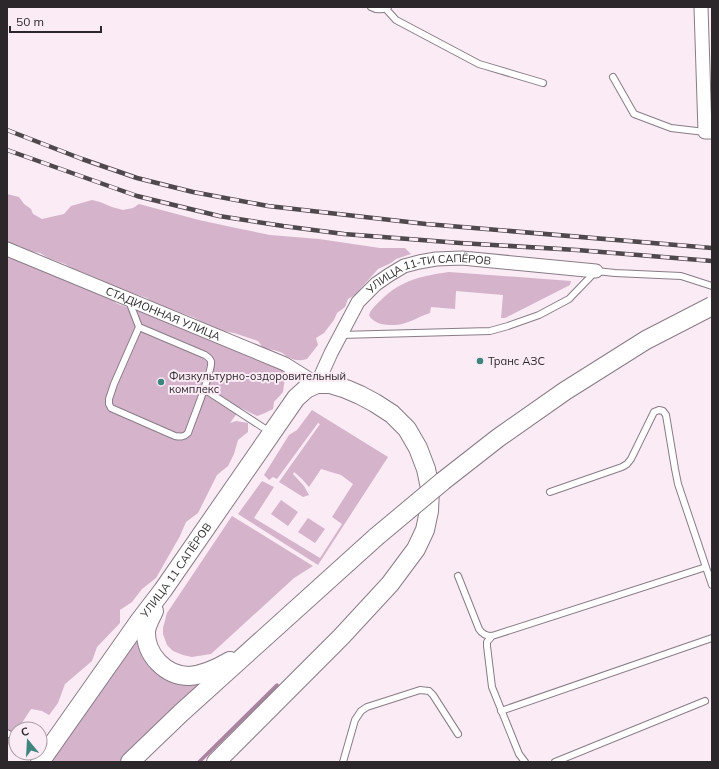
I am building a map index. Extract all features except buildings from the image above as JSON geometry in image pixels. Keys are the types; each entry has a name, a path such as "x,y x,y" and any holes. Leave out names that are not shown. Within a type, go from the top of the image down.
{"street":[{"path":"701,7 708,132"},
{"name":"СТАДИОННАЯ УЛИЦА","path":"7,249 285,364 317,384"},
{"name":"УЛИЦА 11-ТИ САПЁРОВ","path":"317,384 358,302 376,284 404,266 436,259 462,258 596,271"},
{"path":"130,762 258,642 376,537 443,481 492,443 565,391 646,340 712,306"},
{"path":"216,762 341,637 390,584 416,549 425,530 429,511 430,488 426,469 418,448 407,429 392,414 360,395 330,384 317,384"},
{"name":"УЛИЦА 11 САПЁРОВ","path":"48,748 163,590 296,398 306,389 317,384"},
{"path":"163,590 148,622 146,631 148,643 152,653 157,661 169,671 188,676 198,675 219,667 258,642"}],"lane":[{"path":"371,7 376,9 387,8 396,20 479,64 543,83"},
{"path":"613,77 634,114 671,128 708,132"},
{"path":"340,336 490,331 539,315 569,299 596,271 681,276 712,286"},
{"path":"128,298 139,328 114,384 109,399 109,404 111,408 176,436 185,436 188,433 204,389 211,366 211,361 205,355 139,328"},
{"path":"204,389 272,433"},
{"path":"550,492 627,464 631,459 654,412 659,410 663,411 666,414 678,484 711,578 712,585"},
{"path":"458,576 479,629 484,634 492,636 706,567"},
{"path":"492,636 487,642 492,687 519,754 525,762"},
{"path":"501,711 712,638"},
{"path":"342,762 355,720 361,711 420,690 428,691 434,695 458,734"},
{"path":"555,762 705,701"}],"shaded area":[{"path":"7,194 19,197 24,204 31,209 33,214 42,219 64,214 71,206 92,200 123,210 133,208 139,204 199,220 270,235 319,239 380,248 405,248 411,254 396,259 378,269 355,295 348,299 345,307 337,313 334,320 324,333 316,338 318,345 307,359 295,360 278,351 264,349 258,341 234,333 214,330 195,318 168,308 156,306 147,298 110,287 99,279 75,270 40,253 28,251 20,246 7,244"},
{"path":"7,258 14,259 39,270 57,270 104,292 116,303 136,311 138,307 250,354 286,371 283,392 274,402 273,409 257,416 241,408 230,423 236,421 248,423 248,432 238,440 234,454 228,466 217,475 198,513 186,522 180,536 156,578 142,589 132,602 120,610 120,623 97,647 92,661 65,684 58,703 49,715 42,711 31,709 23,721 8,721 7,747"},
{"path":"449,272 571,281 570,285 505,318 501,318 503,295 456,291 455,309 431,307 430,313 402,324 384,324 371,319 369,315 372,309 389,293 404,283 421,277"},
{"path":"312,410 388,457 318,565 238,514 262,481 274,487 254,518 320,558 342,524 332,517 353,484 341,475 321,469 309,487 294,472 293,474 304,486 309,495 303,497 279,482 320,424 318,423 277,479 273,477 269,480 264,475 289,435 297,430"},
{"path":"281,500 298,512 288,526 271,514"},
{"path":"232,516 313,566 294,578 211,654 192,657 183,655 173,651 167,645 163,634 163,628 167,613"},
{"path":"308,518 325,529 315,543 298,532"},
{"path":"137,630 140,641 200,681 201,685 120,762 46,762"}],"waterway":[{"path":"199,762 277,685"}],"railway":[{"path":"7,130 82,159 137,178 193,192 268,206 426,224 712,248"},
{"path":"7,150 137,196 219,216 344,234 712,261"}],"place":[{"name":"Транс АЗС","path":"480,361"},
{"name":"Физкультурно-оздоровительный комплекс","path":"161,382"}]}
